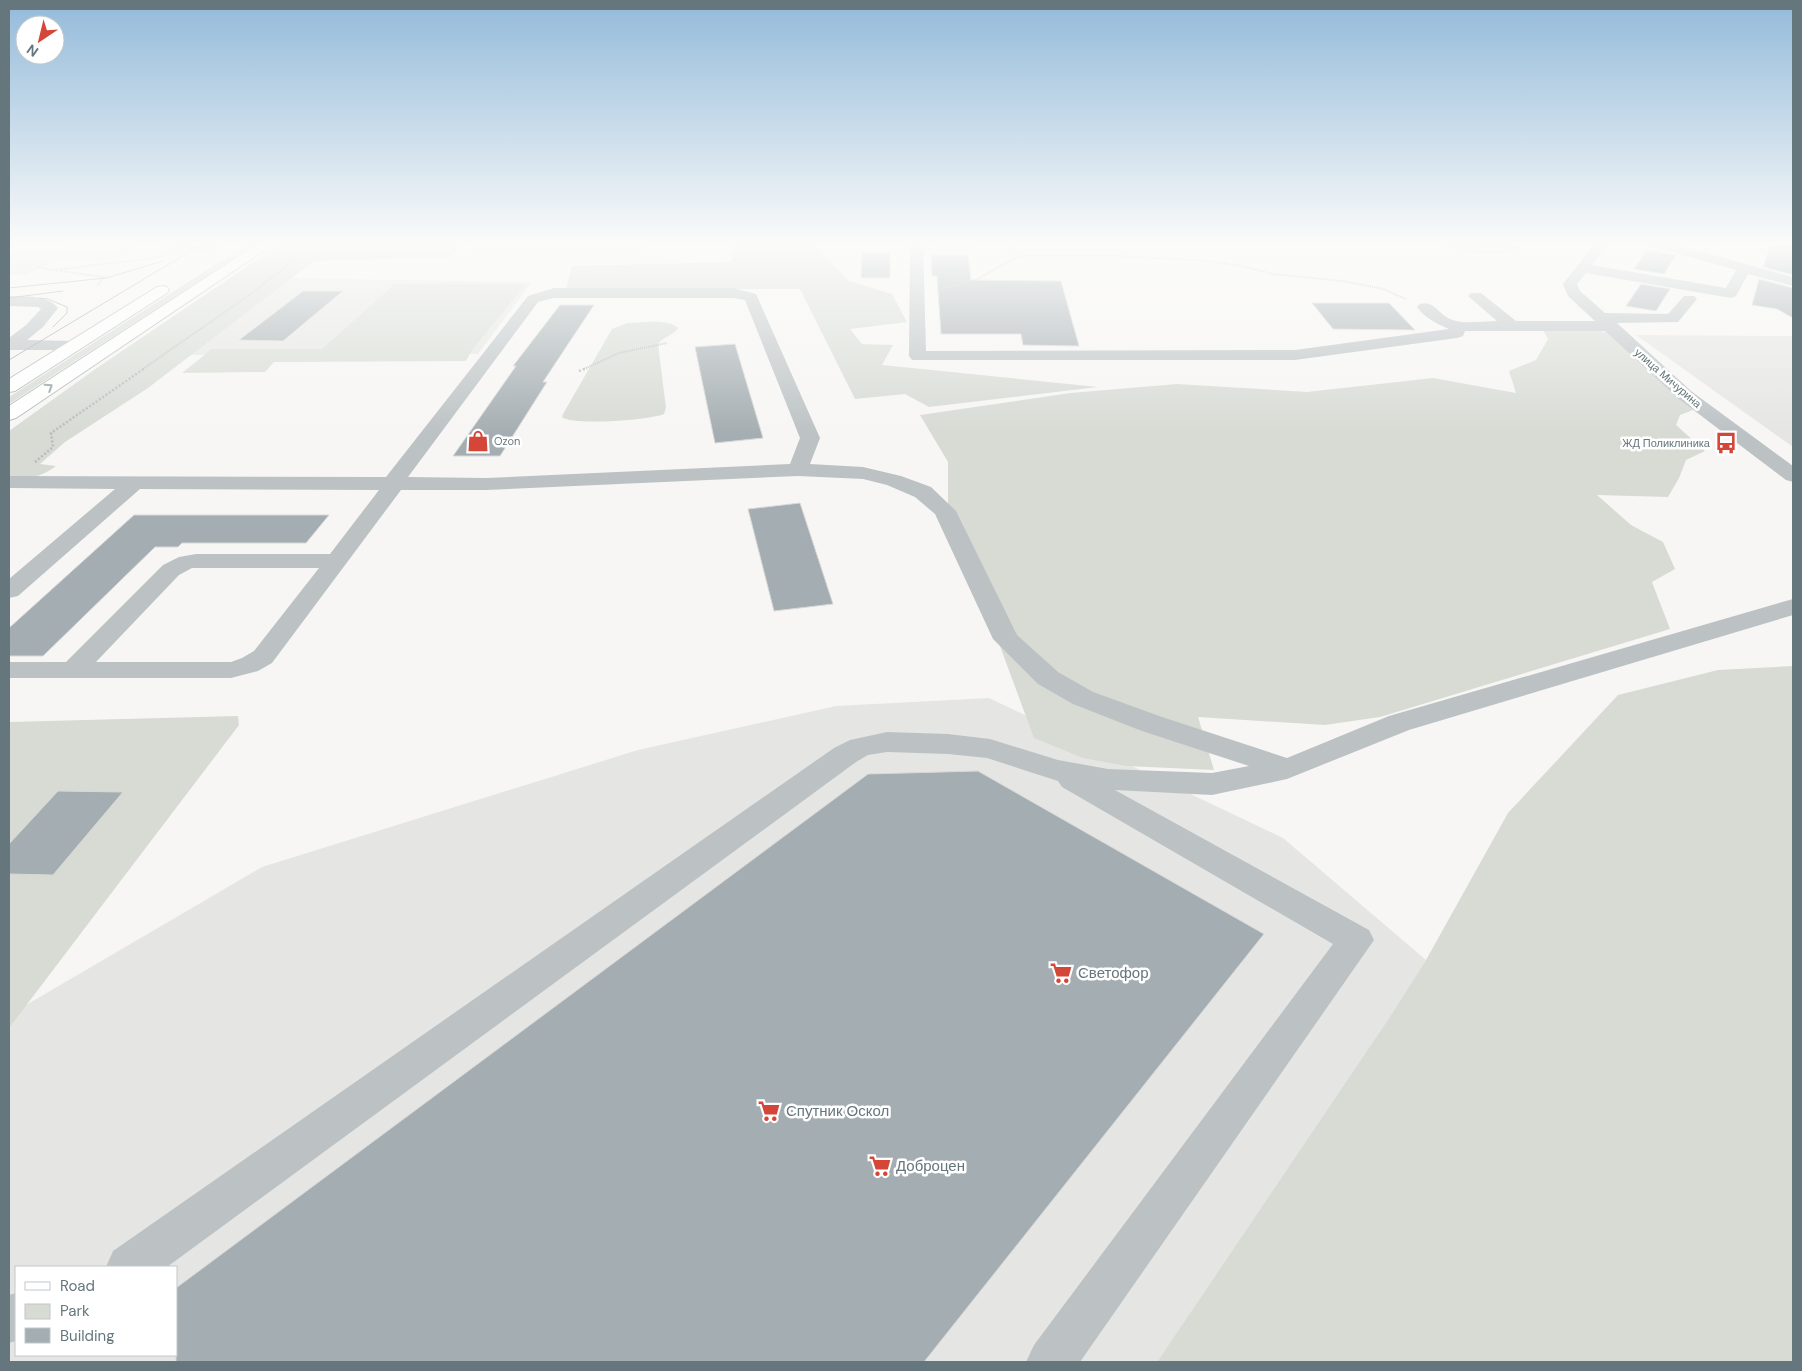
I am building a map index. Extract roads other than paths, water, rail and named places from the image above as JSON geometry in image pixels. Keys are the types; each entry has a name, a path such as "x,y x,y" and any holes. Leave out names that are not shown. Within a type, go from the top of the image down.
{"main road":[{"path":"9,387 136,307"},
{"path":"9,414 171,307"}],"street":[{"path":"9,344 45,318 50,308 48,307"},
{"path":"9,670 231,670 245,668 264,657 527,307"},
{"path":"756,307 810,438 798,470"},
{"path":"917,307 918,356 1296,355 1457,333 1456,326"},
{"path":"1425,307 1443,322 1456,326 1672,319 1682,307"},
{"path":"1489,307 1511,325"},
{"name":"улица Мичурина","path":"1589,307 1685,395 1793,476"},
{"path":"9,344 74,346"},
{"path":"9,482 394,484 540,482 798,470 863,473 894,480 923,492 945,511 1006,639 1048,678 1092,702 1287,769"},
{"path":"9,591 134,483"},
{"path":"73,670 171,570 179,565 196,561 336,561"},
{"path":"130,1266 223,1202 844,754 860,747 887,742 948,744 990,749 1056,770 1108,779 1212,784 1287,769 1399,723 1793,607"},
{"path":"1051,1362 1356,940 1056,770"}],"tram line":[{"path":"53,327 67,313 67,307"},
{"path":"9,360 97,307"}],"place":[{"name":"Ozon","path":"478,441"},
{"name":"ЖД Поликлиника","path":"1726,443"},
{"name":"Светофор","path":"1061,973"},
{"name":"Спутник Оскол","path":"769,1111"},
{"name":"Доброцен","path":"880,1166"}]}
